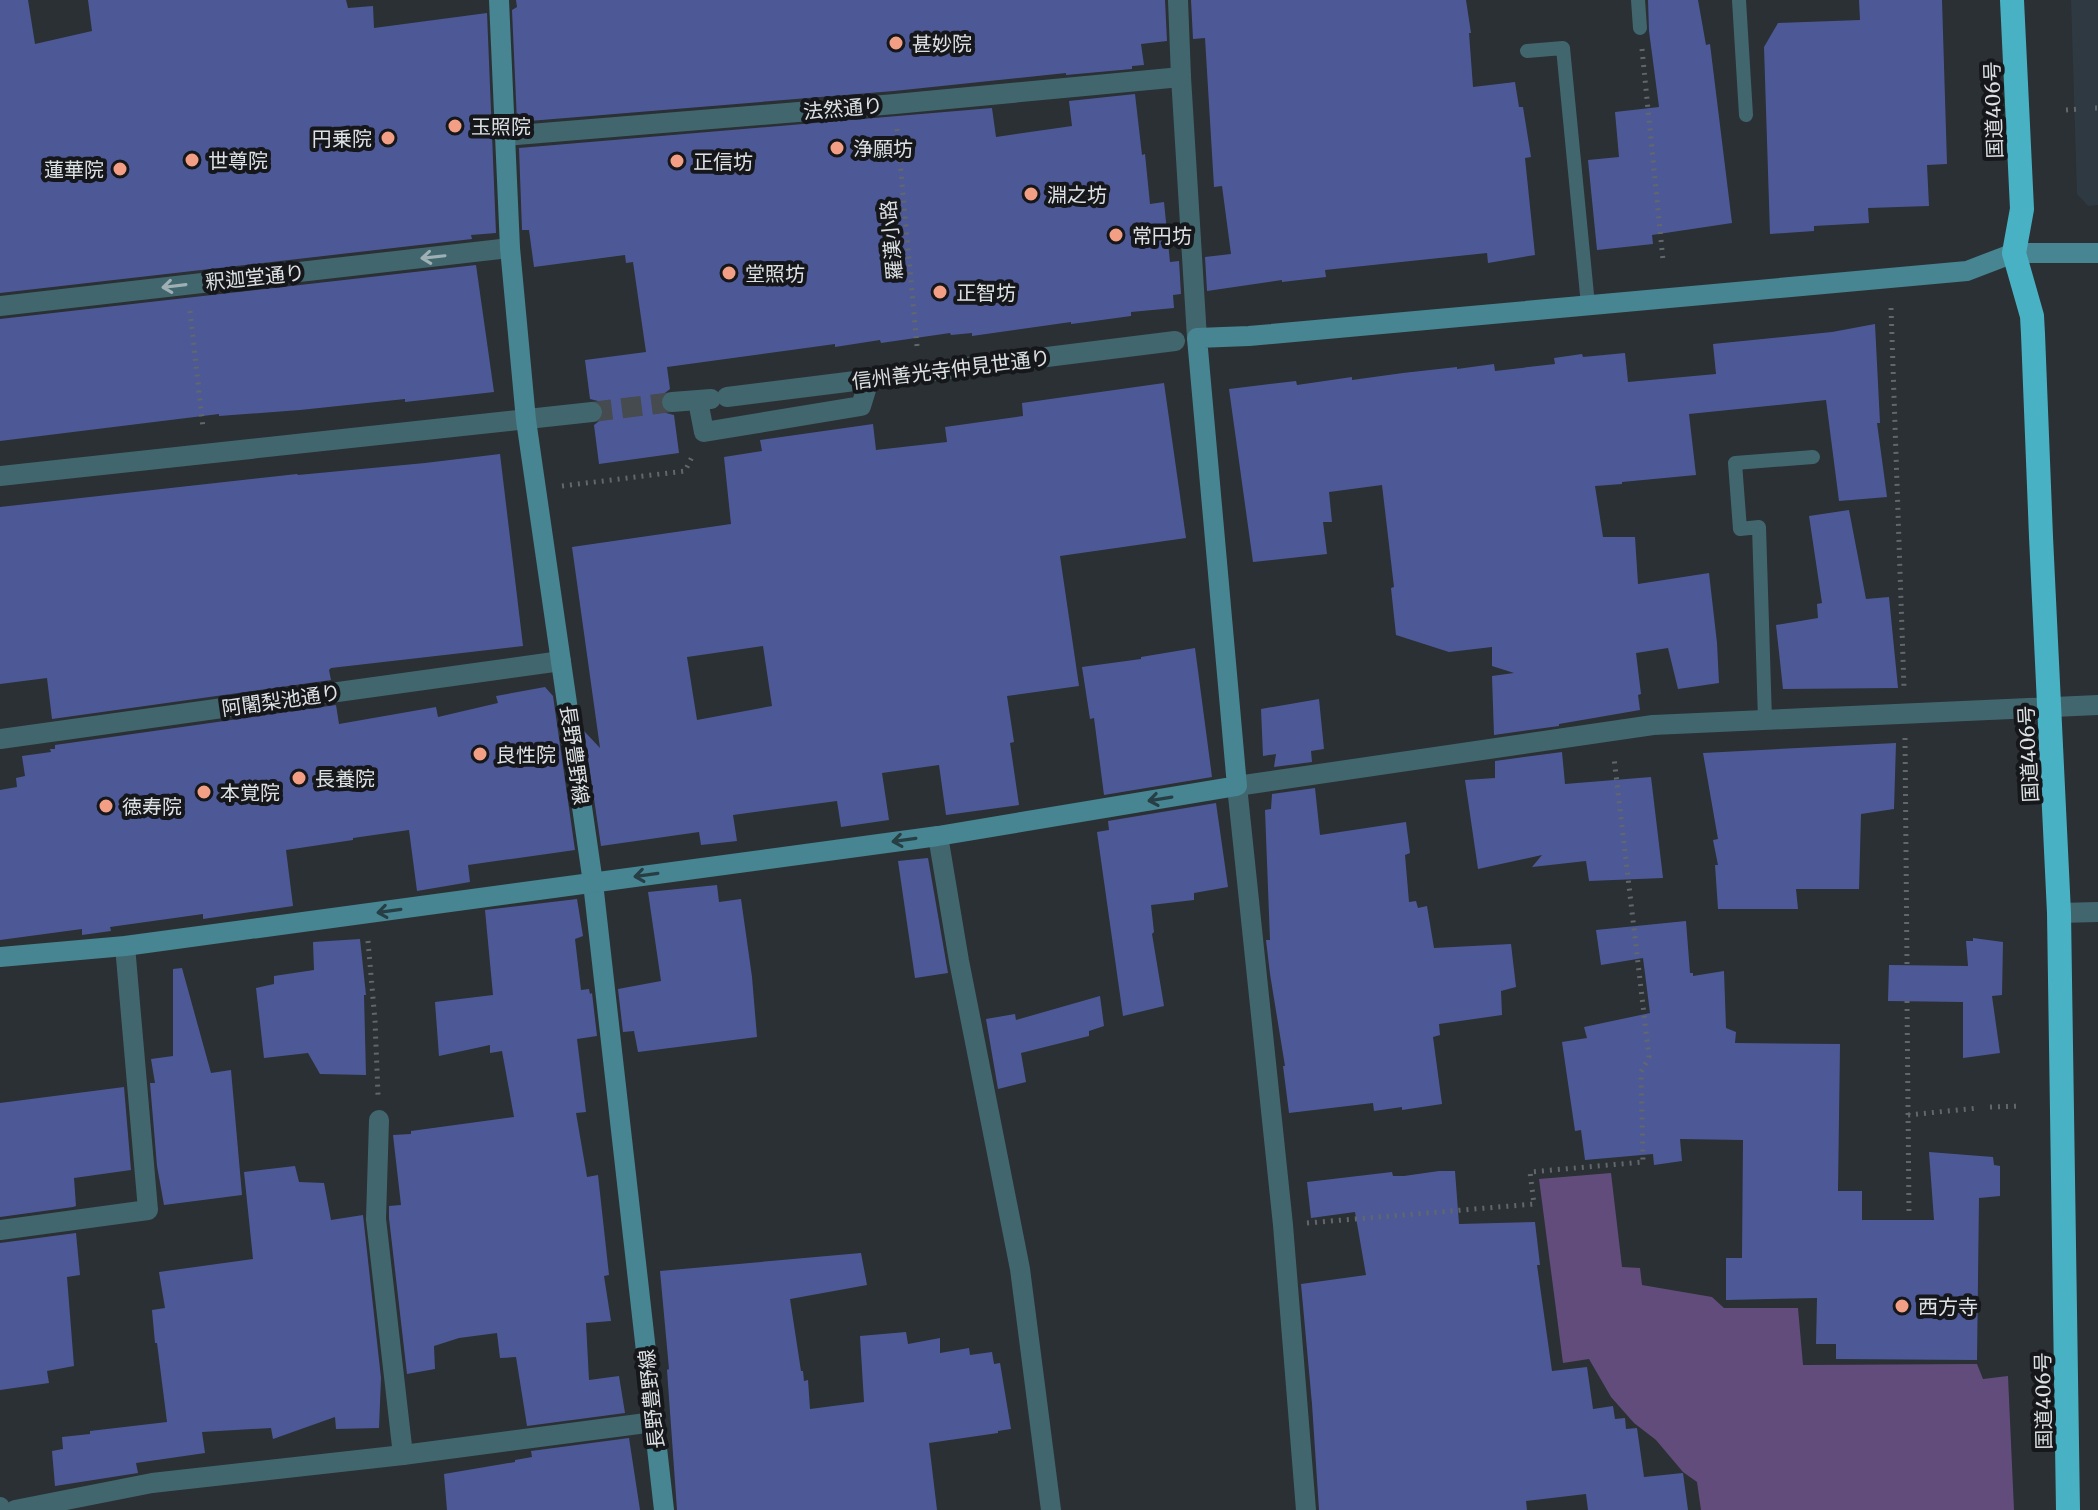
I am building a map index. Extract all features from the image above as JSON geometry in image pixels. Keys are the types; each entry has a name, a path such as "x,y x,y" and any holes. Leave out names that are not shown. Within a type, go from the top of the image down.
{"highway":[{"name":"国道406号","path":"2012,0 2022,209 2014,253 2033,325 2059,913 2068,1510"}],"street":[{"name":"長野豊野線","path":"499,0 510,248 526,420 593,883 664,1510"},
{"path":"1178,0 1197,338 1237,786 1283,1225 1306,1510"},
{"name":"法然通り","path":"505,136 1181,77"},
{"name":"釈迦堂通り","path":"0,306 510,248"},
{"path":"1197,338 1249,336 1967,271 2014,253 2094,253"},
{"name":"信州善光寺仲見世通り","path":"672,402 1175,341"},
{"path":"713,399 704,432 861,406 869,380"},
{"path":"0,476 592,412"},
{"name":"阿闍梨池通り","path":"0,739 561,661"},
{"path":"0,957 125,946 938,836 1237,786 1653,725 2098,705"},
{"path":"938,836 959,961 1020,1269 1051,1510"},
{"path":"2059,913 2098,912"},
{"path":"0,1230 148,1210 125,946"},
{"path":"379,1120 376,1219 403,1455"},
{"path":"15,1510 152,1483 403,1455 654,1422"}],"lane":[{"path":"1638,0 1640,28"},
{"path":"1739,0 1746,115"},
{"path":"1527,51 1563,48 1588,305"},
{"path":"1765,720 1759,527 1740,529 1735,463 1813,457"}],"path":[{"path":"1640,28 1663,260"},
{"name":"羅漢小路","path":"895,104 920,372"},
{"path":"2066,110 2080,109"},
{"path":"187,284 206,453"},
{"path":"1891,308 1905,713 1907,965"},
{"path":"536,489 685,471 704,432"},
{"path":"1283,1225 1534,1204 1530,1172 1643,1162 1641,1072 1649,1057 1611,731"},
{"path":"365,914 375,1021 379,1120"},
{"path":"1907,1001 1909,1215"},
{"path":"1990,1107 2021,1106"},
{"path":"1908,1115 1978,1108"}],"shaded area":[{"path":"2071,0 2098,0 2098,205 2088,206 2077,194"},
{"path":"1611,1173 1622,1267 1640,1268 1642,1285 1712,1297 1724,1308 1798,1308 1803,1365 1977,1364 1983,1379 2008,1376 2014,1510 1701,1510 1697,1482 1683,1472 1656,1440 1634,1423 1611,1397 1589,1359 1563,1363 1539,1179"}],"building":[{"path":"0,0 28,0 35,44 92,31 88,0 346,0 348,8 373,6 374,28 487,13 496,233 471,235 472,239 0,293"},
{"path":"516,0 1165,0 1167,41 1141,44 1144,65 1132,66 1132,69 517,122 512,10 517,7"},
{"path":"1191,0 1466,0 1473,87 1515,82 1519,107 1523,107 1531,157 1525,158 1535,255 1488,263 1487,253 1325,270 1326,277 1207,291 1205,257 1231,254 1222,186 1214,187 1205,38 1193,39"},
{"path":"1648,0 1698,0 1706,45 1710,44 1732,223 1652,235 1653,244 1597,250 1588,160 1619,157 1615,112 1659,107"},
{"path":"1859,0 1942,0 1947,164 1927,165 1929,206 1868,208 1869,223 1814,226 1814,231 1770,234 1764,47 1778,23 1860,20"},
{"path":"1135,94 1150,204 1164,202 1170,262 1179,261 1181,294 1173,295 1174,308 972,336 972,333 950,333 881,343 880,340 835,347 835,344 667,367 670,389 661,396 659,404 666,413 674,415 679,453 599,464 594,425 603,418 605,410 598,401 590,399 585,360 646,352 633,262 626,263 625,255 534,267 529,230 522,230 519,148 992,108 996,137 1072,126 1069,101"},
{"path":"476,265 494,392 405,402 405,399 300,410 219,414 0,441 0,319"},
{"path":"1875,324 1880,423 1877,423 1887,497 1839,501 1826,400 1689,414 1696,475 1595,486 1603,537 1635,537 1638,584 1709,573 1719,683 1678,689 1668,648 1636,653 1640,710 1494,735 1492,676 1514,673 1492,666 1492,647 1449,652 1396,635 1391,588 1394,587 1382,485 1329,492 1332,522 1323,522 1327,554 1253,562 1229,389 1296,381 1297,385 1352,377 1352,380 1494,364 1495,371 1555,364 1554,358 1582,354 1583,357 1625,353 1628,382 1716,374 1713,344 1832,332"},
{"path":"1164,383 1186,538 1060,556 1079,686 1007,696 1019,805 946,815 939,765 882,773 889,820 841,827 837,801 733,815 737,841 701,845 699,832 601,846 584,731 600,748 572,547 731,524 724,457 762,451 760,440 873,424 876,450 947,442 945,427 1023,416 1022,403","holes":["763,646 772,706 697,720 687,657"]},
{"path":"500,454 523,646 331,668 331,680 52,719 47,678 0,684 0,507"},
{"path":"1849,510 1866,599 1889,597 1898,688 1783,689 1776,625 1818,618 1817,604 1822,603 1809,516"},
{"path":"1195,648 1212,777 1104,795 1094,718 1090,719 1082,667"},
{"path":"545,687 553,696 575,850 468,865 470,882 417,891 409,830 353,838 286,850 293,906 203,919 203,914 110,927 111,931 82,935 82,929 0,940 0,790 17,787 16,778 25,776 22,756 51,752 55,745 336,705 339,724 436,707 438,717 498,703 496,696"},
{"path":"1319,699 1324,749 1311,751 1312,762 1274,767 1276,754 1263,756 1261,709"},
{"path":"1896,743 1894,809 1861,814 1859,889 1796,889 1798,909 1718,909 1715,865 1718,865 1713,840 1718,839 1703,753"},
{"path":"1562,752 1565,784 1651,777 1663,878 1589,881 1586,861 1532,867 1542,855 1478,869 1465,780 1495,778 1495,761"},
{"path":"1315,788 1320,835 1406,822 1410,853 1405,855 1409,902 1416,901 1418,908 1427,906 1434,948 1511,944 1516,987 1501,991 1502,1015 1439,1024 1440,1035 1433,1037 1442,1104 1374,1111 1373,1103 1289,1113 1266,940 1270,940 1265,810 1271,809 1272,794"},
{"path":"1216,803 1228,887 1194,893 1194,900 1151,905 1152,934 1164,1006 1123,1016 1097,832 1109,830 1108,821"},
{"path":"928,858 948,973 915,978 898,861"},
{"path":"717,885 719,902 741,899 757,1037 638,1052 634,1031 623,1032 618,989 661,981 648,892"},
{"path":"577,899 583,936 575,939 581,990 589,989 592,993 597,1036 577,1039 586,1112 576,1113 587,1177 598,1175 609,1275 604,1276 611,1321 586,1323 589,1380 619,1376 625,1413 527,1426 516,1357 500,1358 497,1333 459,1338 434,1346 435,1369 407,1374 389,1218 389,1206 401,1205 393,1135 514,1117 502,1051 490,1053 490,1045 439,1056 435,1002 493,995 485,910"},
{"path":"1686,921 1690,973 1693,976 1724,971 1726,1028 1736,1032 1735,1043 1840,1044 1838,1191 1862,1191 1862,1220 1934,1220 1929,1152 1993,1157 1994,1165 2000,1166 2000,1196 1979,1198 1977,1360 1836,1359 1836,1344 1816,1344 1817,1298 1726,1300 1726,1258 1742,1258 1743,1140 1680,1139 1682,1161 1654,1165 1653,1154 1585,1160 1581,1130 1575,1131 1562,1042 1587,1038 1584,1027 1650,1013 1643,958 1601,965 1596,930"},
{"path":"1973,938 2003,942 2002,995 1992,996 2000,1053 1963,1058 1963,1002 1888,1001 1889,965 1968,966 1966,941 1973,941"},
{"path":"360,939 366,995 366,1075 320,1074 308,1053 264,1058 256,988 274,984 274,976 314,970 313,942"},
{"path":"182,968 211,1073 231,1070 242,1195 164,1205 157,1166 150,1083 155,1083 151,1059 173,1056 173,969"},
{"path":"1100,996 1104,1026 1089,1031 1089,1036 1021,1053 1026,1082 998,1089 986,1019 1015,1014 1016,1020"},
{"path":"124,1087 131,1170 74,1178 76,1206 0,1217 0,1103"},
{"path":"295,1166 299,1182 324,1183 331,1220 363,1215 381,1378 379,1428 336,1429 335,1417 273,1439 271,1428 202,1432 205,1453 136,1463 138,1473 55,1486 52,1451 63,1449 62,1437 167,1422 152,1310 165,1308 159,1272 253,1259 244,1172"},
{"path":"1455,1171 1459,1224 1535,1222 1540,1265 1537,1265 1552,1371 1587,1367 1593,1409 1613,1406 1615,1419 1625,1418 1626,1429 1637,1428 1644,1477 1683,1473 1688,1510 1588,1510 1586,1494 1526,1501 1527,1510 1319,1510 1301,1284 1366,1275 1355,1212 1311,1218 1307,1182 1392,1172 1393,1176 1404,1176"},
{"path":"76,1233 80,1275 67,1277 74,1366 47,1371 49,1383 0,1390 0,1243"},
{"path":"861,1253 867,1285 790,1299 801,1371 804,1381 808,1380 810,1409 864,1402 860,1336 906,1332 908,1344 940,1338 940,1353 969,1348 970,1355 992,1352 994,1364 1000,1363 1011,1429 929,1443 937,1510 677,1510 660,1271"},
{"path":"629,1438 640,1510 447,1510 444,1474 515,1462 532,1457 531,1451"}],"tunnel":[{"path":"592,412 672,402"}],"place":[{"name":"甚妙院","path":"896,43"},
{"name":"玉照院","path":"455,126"},
{"name":"円乗院","path":"388,138"},
{"name":"浄願坊","path":"837,148"},
{"name":"世尊院","path":"192,160"},
{"name":"正信坊","path":"677,161"},
{"name":"蓮華院","path":"120,169"},
{"name":"淵之坊","path":"1031,194"},
{"name":"常円坊","path":"1116,235"},
{"name":"堂照坊","path":"729,273"},
{"name":"正智坊","path":"940,292"},
{"name":"良性院","path":"480,754"},
{"name":"長養院","path":"299,778"},
{"name":"本覚院","path":"204,792"},
{"name":"徳寿院","path":"106,806"},
{"name":"西方寺","path":"1902,1306"}]}
